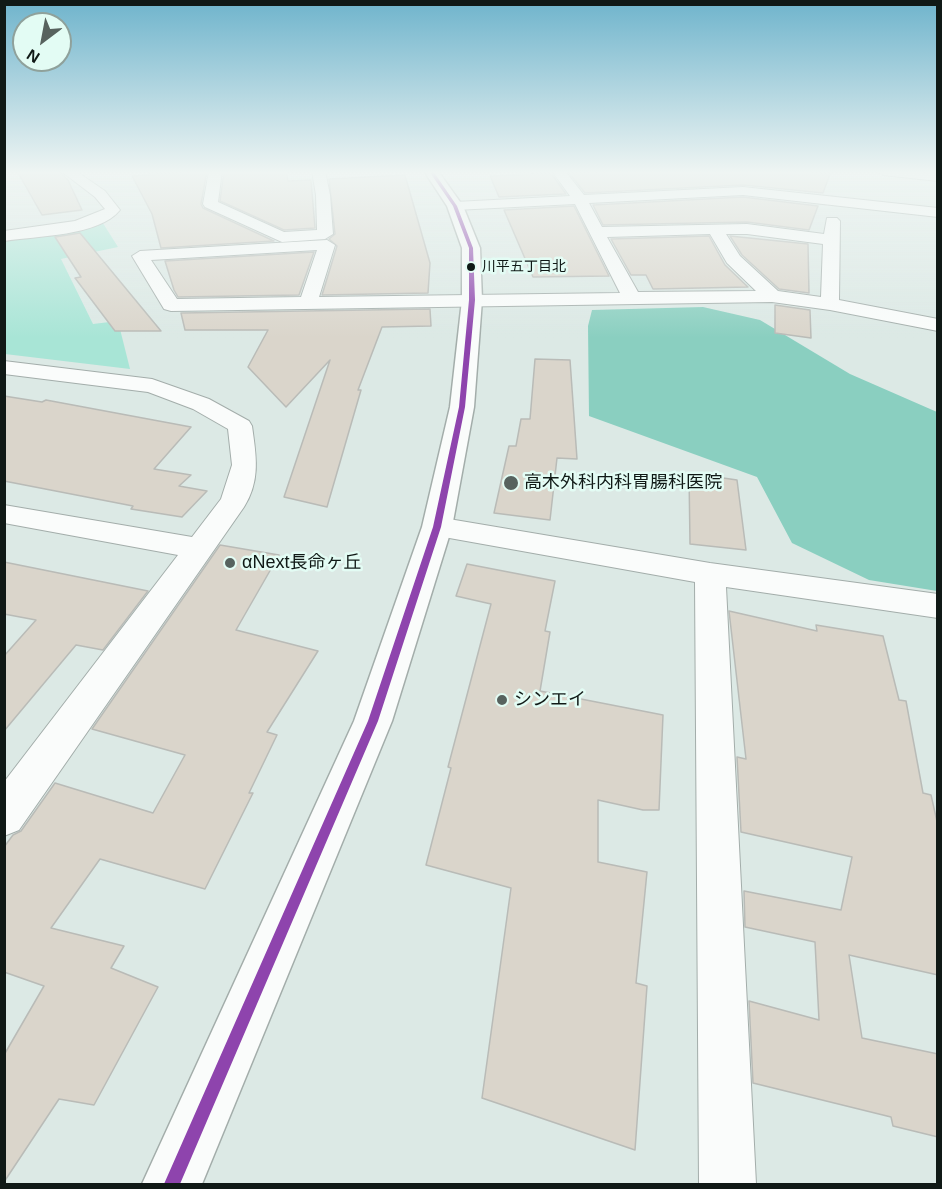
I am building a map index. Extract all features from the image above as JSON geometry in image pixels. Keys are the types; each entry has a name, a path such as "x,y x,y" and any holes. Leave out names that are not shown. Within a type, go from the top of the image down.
{"street":[{"path":"4,236 67,226"},
{"path":"259,226 282,237 326,234 325,226"},
{"path":"172,1185 373,721 437,526 462,407 472,300 471,248 463,226"},
{"path":"594,226 632,298"},
{"path":"830,304 832,226"},
{"path":"715,229 733,259 772,296"},
{"path":"597,232 747,229 832,240"},
{"path":"308,303 327,245 140,256 171,305 308,303 472,300 772,296 830,304 938,325"},
{"path":"4,367 152,386 201,404 240,426 245,465 234,501 11,796"},
{"path":"4,514 199,549"},
{"path":"437,526 710,574 938,606"},
{"path":"710,574 728,1185"}],"green space":[{"path":"66,226 105,226 118,247 61,259 93,324 118,321 130,369 5,354 5,238"},
{"path":"703,307 760,320 850,374 937,412 937,591 869,580 792,543 757,477 589,416 588,326 592,310"}],"building":[{"path":"155,226 243,226 274,241 161,248"},
{"path":"276,226 315,226 315,228 284,230"},
{"path":"334,226 420,226 430,263 428,293 322,295 337,246 329,239 335,234"},
{"path":"511,226 584,226 609,276 533,277"},
{"path":"782,226 810,226 809,230"},
{"path":"80,233 161,331 115,331 75,278 81,277 55,237"},
{"path":"709,236 725,265 748,287 653,289 646,275 631,275 611,239"},
{"path":"730,236 808,244 809,293 779,289 742,255"},
{"path":"314,252 299,295 178,297 165,261"},
{"path":"775,305 810,310 811,338 775,333"},
{"path":"430,309 431,326 382,327 358,390 361,390 327,507 284,497 330,360 286,407 248,367 268,330 185,330 181,313"},
{"path":"535,359 570,360 577,459 557,458 550,520 494,513 509,446 516,446 521,419 530,419"},
{"path":"4,396 42,402 46,400 191,427 154,469 191,475 179,486 207,491 182,517 131,509 133,506 4,481"},
{"path":"689,473 737,480 746,550 690,544"},
{"path":"220,545 279,555 236,630 318,651 267,732 277,735 249,793 253,793 205,889 100,859 51,928 124,946 111,968 158,987 94,1105 59,1099 4,1182 4,1055 44,986 4,972 4,847 13,835 21,831 55,783 153,813 185,755 92,729"},
{"path":"4,562 148,591 103,650 76,645 4,731 4,656 36,620 4,614"},
{"path":"467,564 555,581 545,631 550,632 540,691 663,715 659,810 643,810 598,800 598,862 647,872 636,983 647,986 635,1150 482,1098 511,888 426,865 451,768 448,767 491,604 456,596"},
{"path":"729,611 817,631 816,625 883,636 899,700 906,701 923,793 931,795 938,826 938,975 849,955 862,1038 938,1054 938,1137 893,1126 891,1117 753,1083 749,1001 819,1020 815,942 745,927 744,891 841,910 852,857 741,832 737,757 746,759"}],"transit line":[{"path":"172,1184 373,721 437,527 462,407 472,300 471,248 463,226"}],"place":[{"name":"川平五丁目北","path":"471,267"},
{"name":"高木外科内科胃腸科医院","path":"511,483"},
{"name":"αNext長命ヶ丘","path":"230,563"},
{"name":"シンエイ","path":"502,700"}]}
